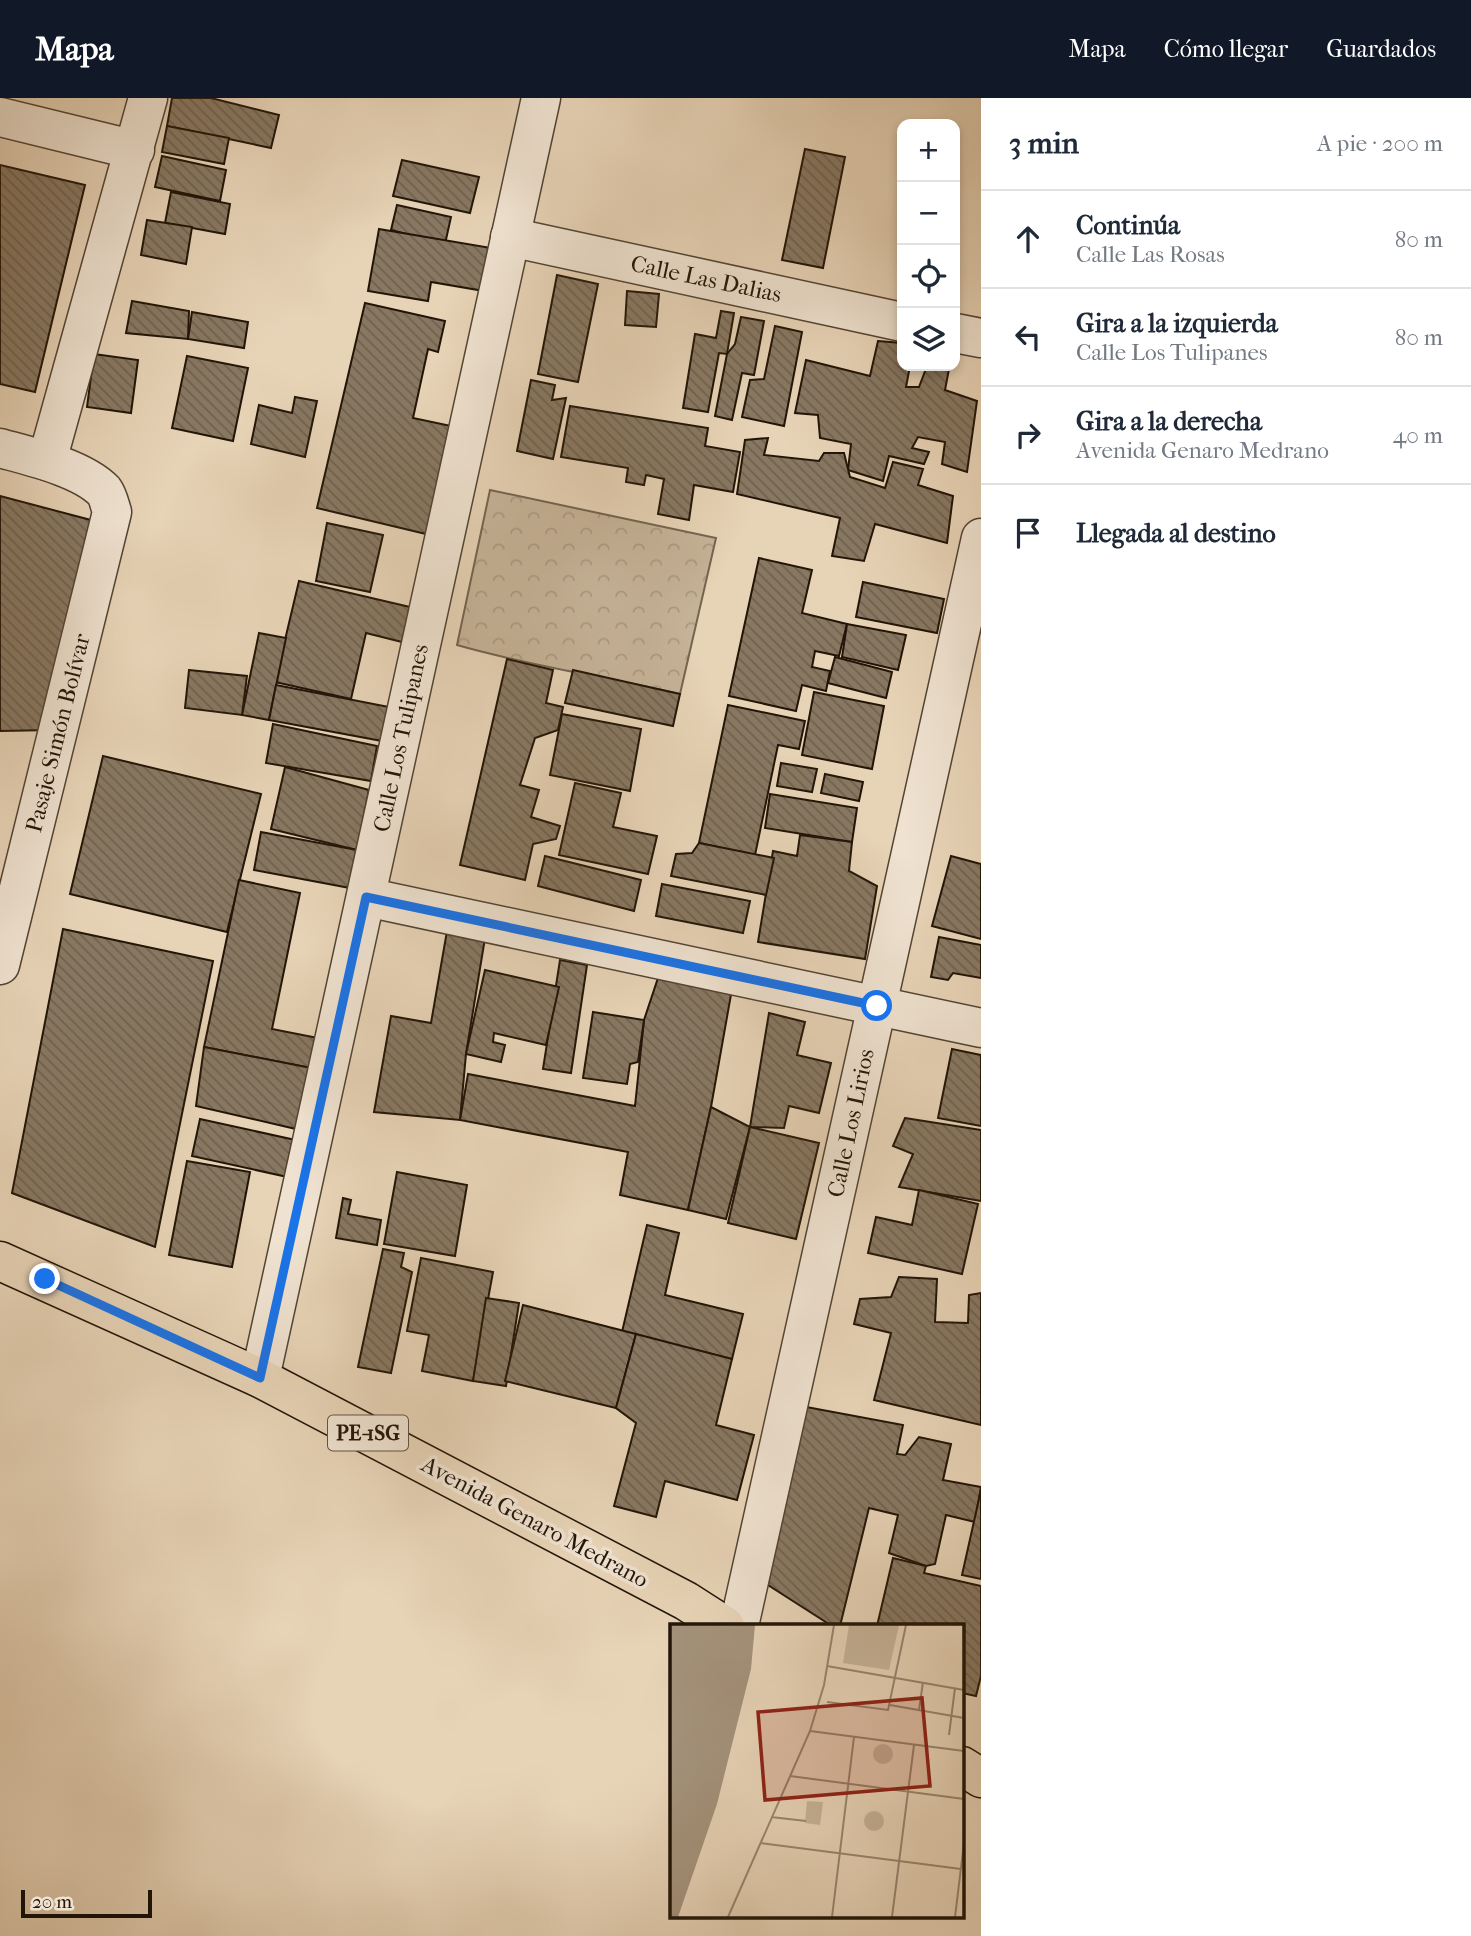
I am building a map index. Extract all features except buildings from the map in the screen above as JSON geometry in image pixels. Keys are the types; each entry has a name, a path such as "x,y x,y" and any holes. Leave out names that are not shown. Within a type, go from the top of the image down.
{"main road":[{"name":"Avenida Genaro Medrano","path":"0,1261 260,1378 686,1601 722,1624"},
{"path":"964,1767 981,1777"}],"street":[{"path":"47,461 148,98"},
{"name":"Calle Los Tulipanes","path":"260,1378 541,98"},
{"path":"0,117 135,150"},
{"name":"Calle Las Dalias","path":"510,237 897,320"},
{"path":"960,334 981,338"},
{"name":"Pasaje Simón Bolívar","path":"0,448 47,461 105,492 112,512 0,965"},
{"name":"Calle Los Lirios","path":"739,1624 981,537"},
{"path":"366,897 981,1028"}],"green space":[{"path":"490,490 716,538 680,694 457,645"}],"route":[{"path":"45,1279 260,1378 366,897 877,1006"}]}
